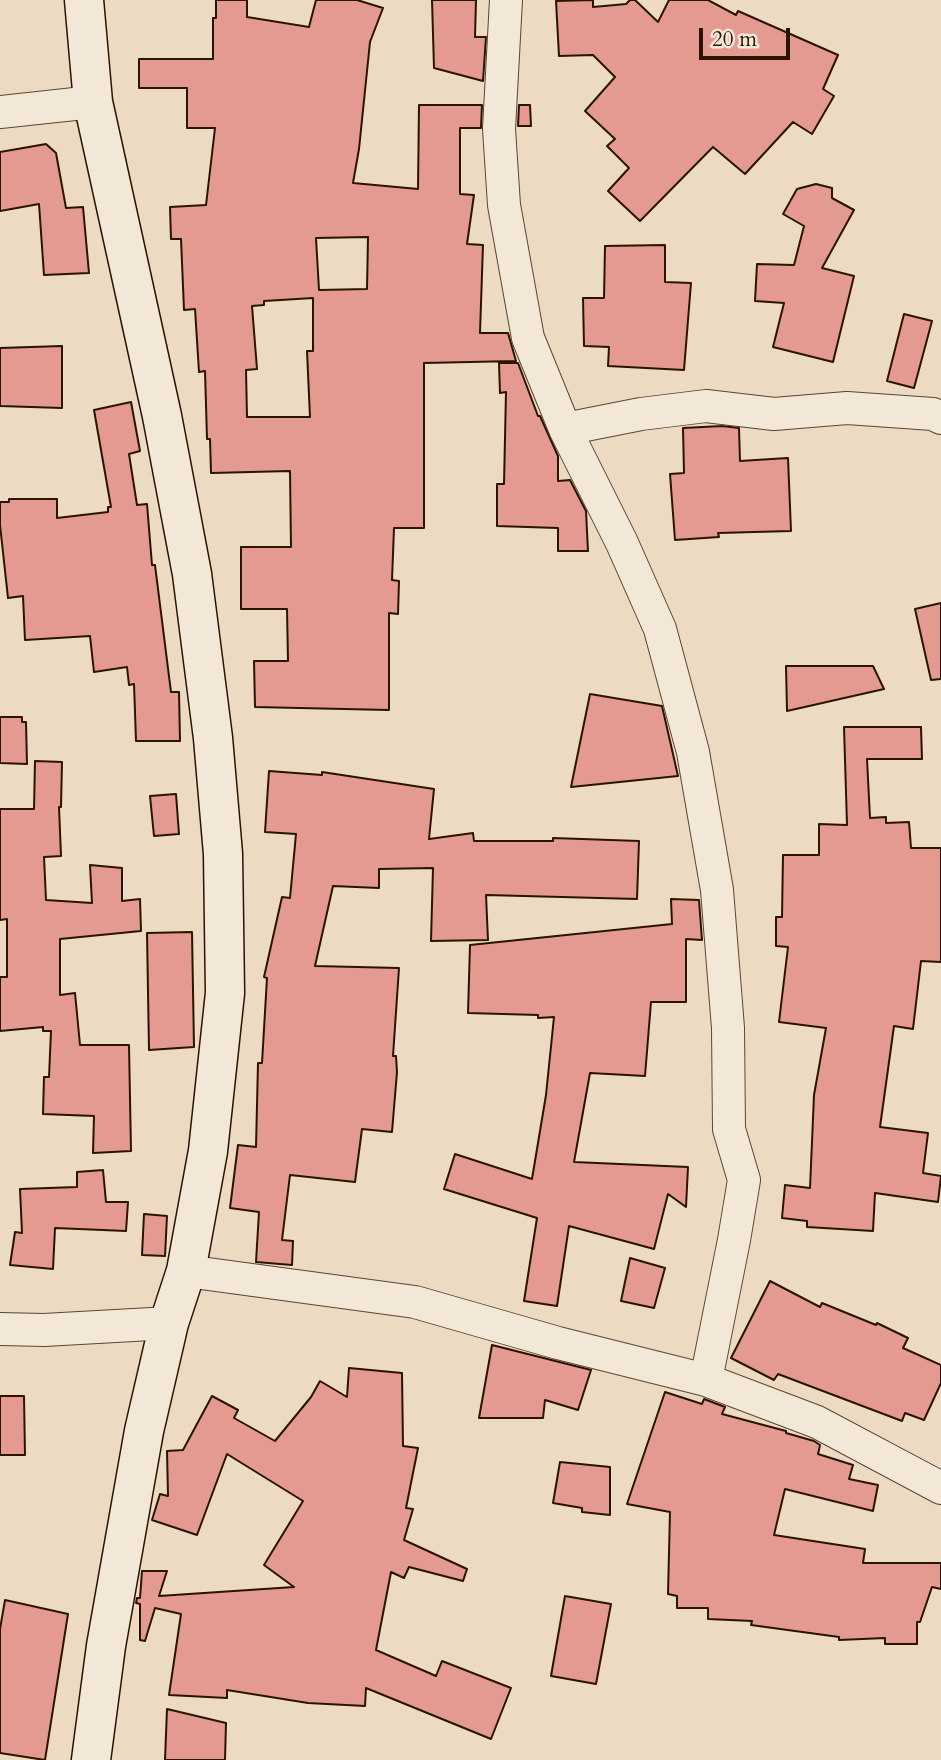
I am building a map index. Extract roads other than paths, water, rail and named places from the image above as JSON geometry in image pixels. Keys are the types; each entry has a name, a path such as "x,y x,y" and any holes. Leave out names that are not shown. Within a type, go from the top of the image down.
{"street":[{"path":"84,0 93,102 162,416 192,574 214,738 223,854 225,993 208,1151 186,1271 169,1323 142,1444 106,1646 91,1760"},
{"path":"506,0 499,129 504,205 528,338 565,429 622,543 660,629 693,752 717,890 727,1028 729,1129 744,1180 706,1380"},
{"path":"0,112 93,102"},
{"path":"565,429 641,414 706,406 774,414 847,408 933,414 941,418"},
{"path":"186,1271 415,1303 706,1380 817,1422 941,1488"},
{"path":"0,1329 44,1330 169,1323"}]}
